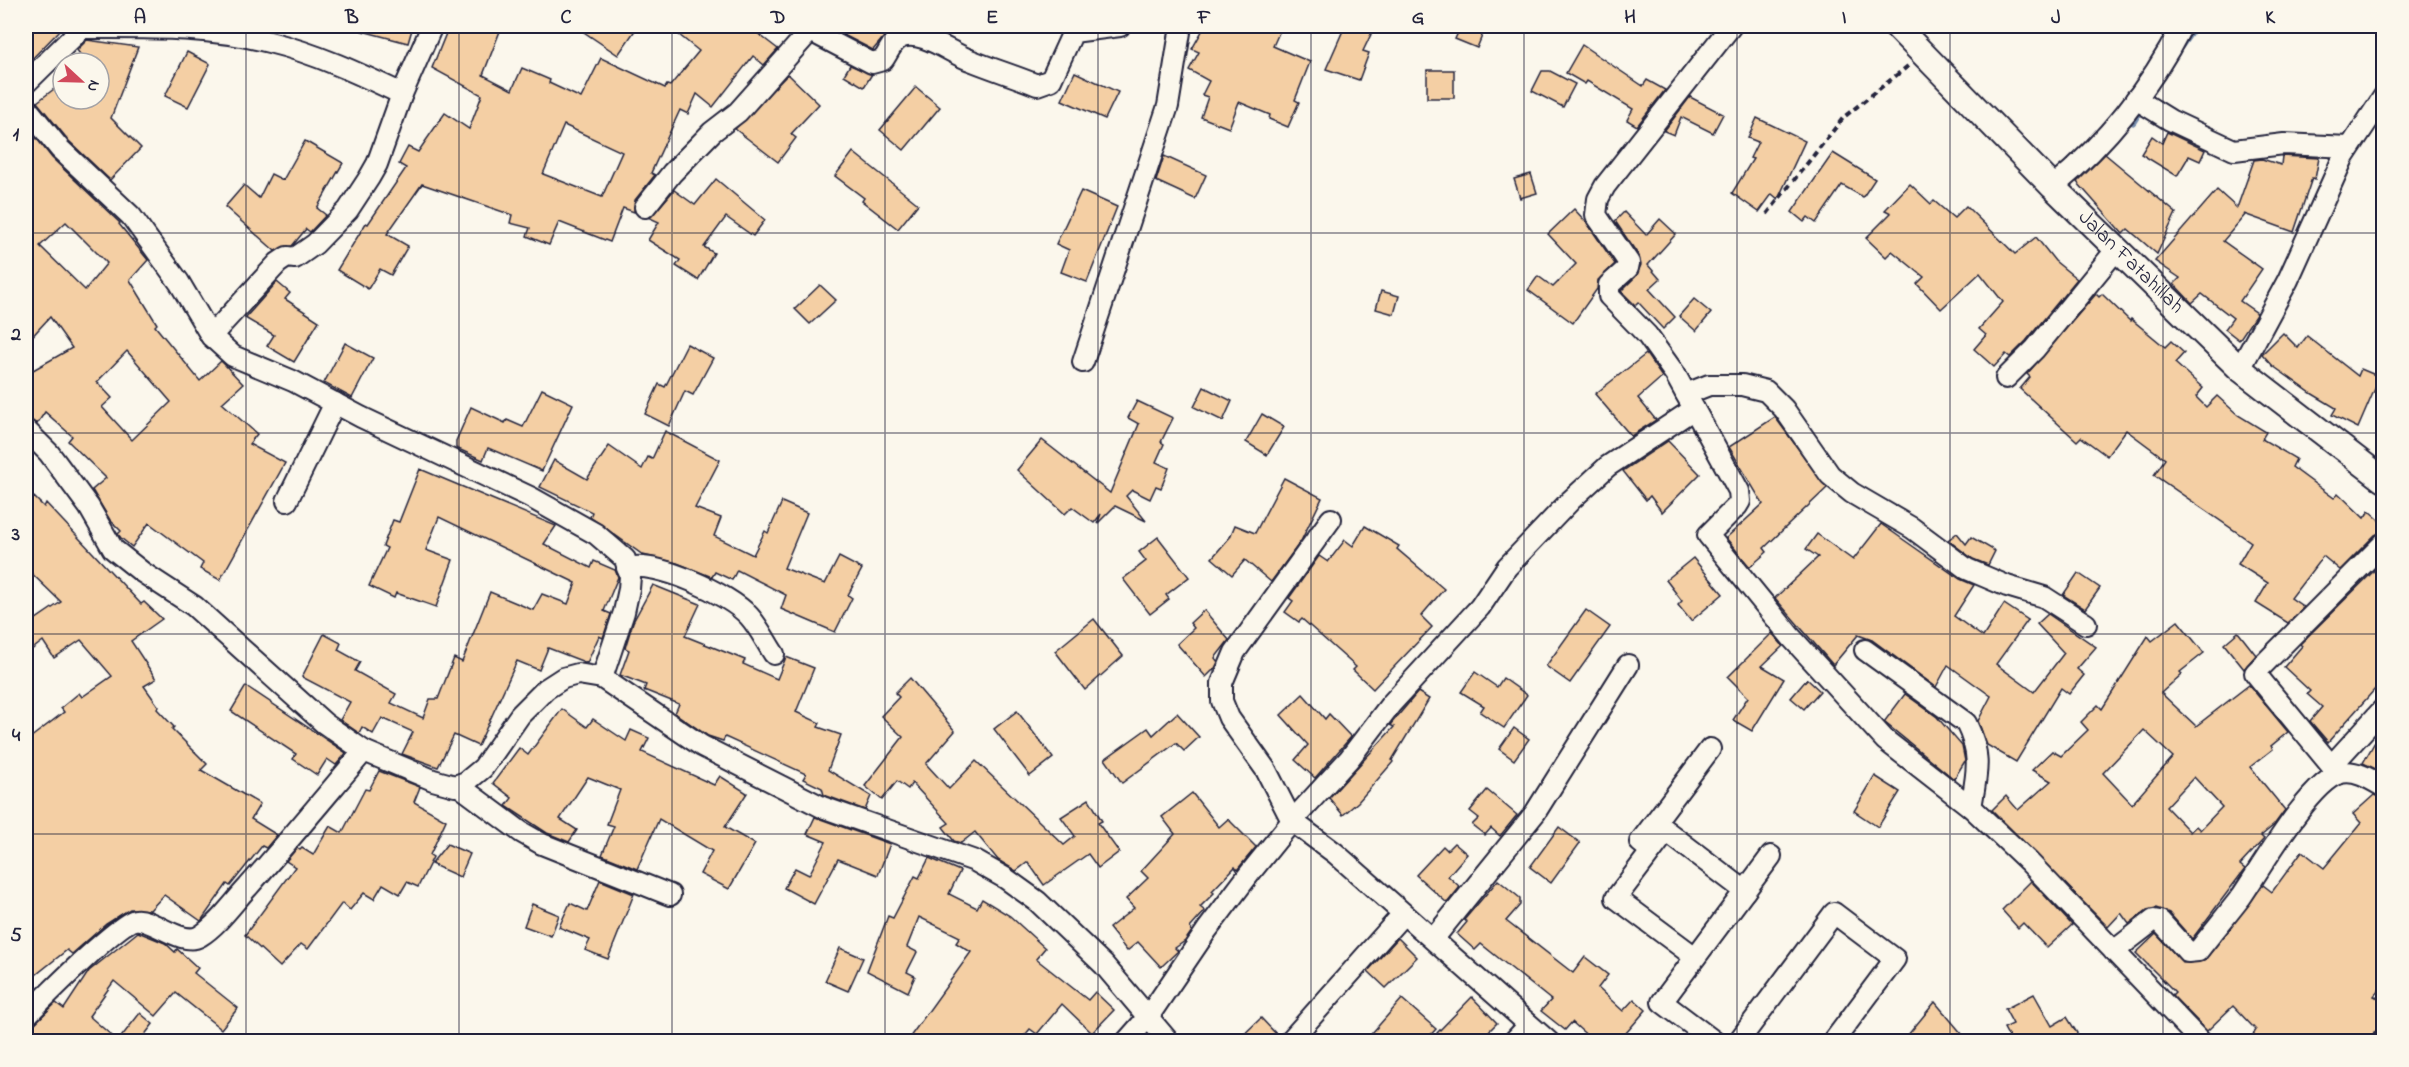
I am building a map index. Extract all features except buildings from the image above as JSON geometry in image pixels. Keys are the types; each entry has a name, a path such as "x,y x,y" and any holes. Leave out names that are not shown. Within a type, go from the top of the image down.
{"street":[{"path":"211,336 278,263 287,258 295,258 315,244 348,210 377,164 402,94 432,26"},
{"path":"645,207 672,173 712,132 738,112 806,28 872,63 883,60 894,42 902,36 927,40 970,60 1037,85 1051,80 1073,32 1120,26"},
{"path":"1083,362 1168,106 1181,26"},
{"path":"1731,26 1605,186 1598,200 1596,215 1629,263 1628,268 1609,285 1609,296 1647,336 1690,402 1740,498 1737,506 1708,535 1791,637 1885,740 1971,807 2202,1041"},
{"name":"Jalan Fatahillah","path":"1896,26 2053,187 2240,369 2384,480"},
{"path":"2053,187 2142,103 2182,26"},
{"path":"26,83 81,28 178,28 269,42 335,64 402,94"},
{"path":"2240,369 2288,280 2349,147 2384,96"},
{"path":"2142,103 2170,120 2234,150 2284,144 2349,147"},
{"path":"26,107 60,149 131,216 179,282 211,336 223,348 244,362 294,381 530,497 596,534 625,559 629,589 624,612 602,678"},
{"path":"2006,378 2035,349 2116,249"},
{"path":"1126,1041 1148,1017 1207,930 1293,821 1349,759 1405,689 1480,607 1507,567 1571,500 1608,466 1709,385 1742,385 1766,392 1784,409 1830,475 1852,493 1911,528 1967,569 2007,586 2044,597 2086,624"},
{"path":"287,501 335,403"},
{"path":"26,430 49,453 89,507 113,549 142,572 194,606 324,723 364,751 433,780 458,785 521,832 542,844 670,895"},
{"path":"1331,519 1235,652 1222,683 1222,701 1230,718 1266,770 1293,821 1335,853 1403,914 1434,938 1528,1025 1549,1041"},
{"path":"2384,543 2255,673 2336,769 2355,773 2384,787"},
{"path":"627,568 650,567 721,595 748,615 774,654"},
{"path":"1864,650 1966,723 1975,740 1979,764 1971,807"},
{"path":"1434,938 1535,813 1628,665"},
{"path":"458,785 466,782 483,768 520,716 546,689 563,678 578,674 602,678 702,746 811,802 852,819 975,861 1005,878 1037,901 1104,965 1168,1041"},
{"path":"2114,951 2154,920 2160,921 2188,952 2198,951 2238,900 2305,803 2336,769 2384,708"},
{"path":"1695,957 1616,898 1651,851 1660,827 1710,749"},
{"path":"26,1016 110,937 130,922 142,920 162,930 199,938 285,845 364,751"},
{"path":"1660,827 1745,891"},
{"path":"1714,1041 1662,1002 1771,856"},
{"path":"1738,1041 1834,913 1895,958 1833,1041"},
{"path":"1289,1041 1403,914"},
{"path":"1514,1041 1528,1025"}],"path":[{"path":"1767,214 1844,117 1923,55"}],"waterway":[{"path":"2181,46 2195,26"},
{"path":"2133,122 2143,106"}]}
